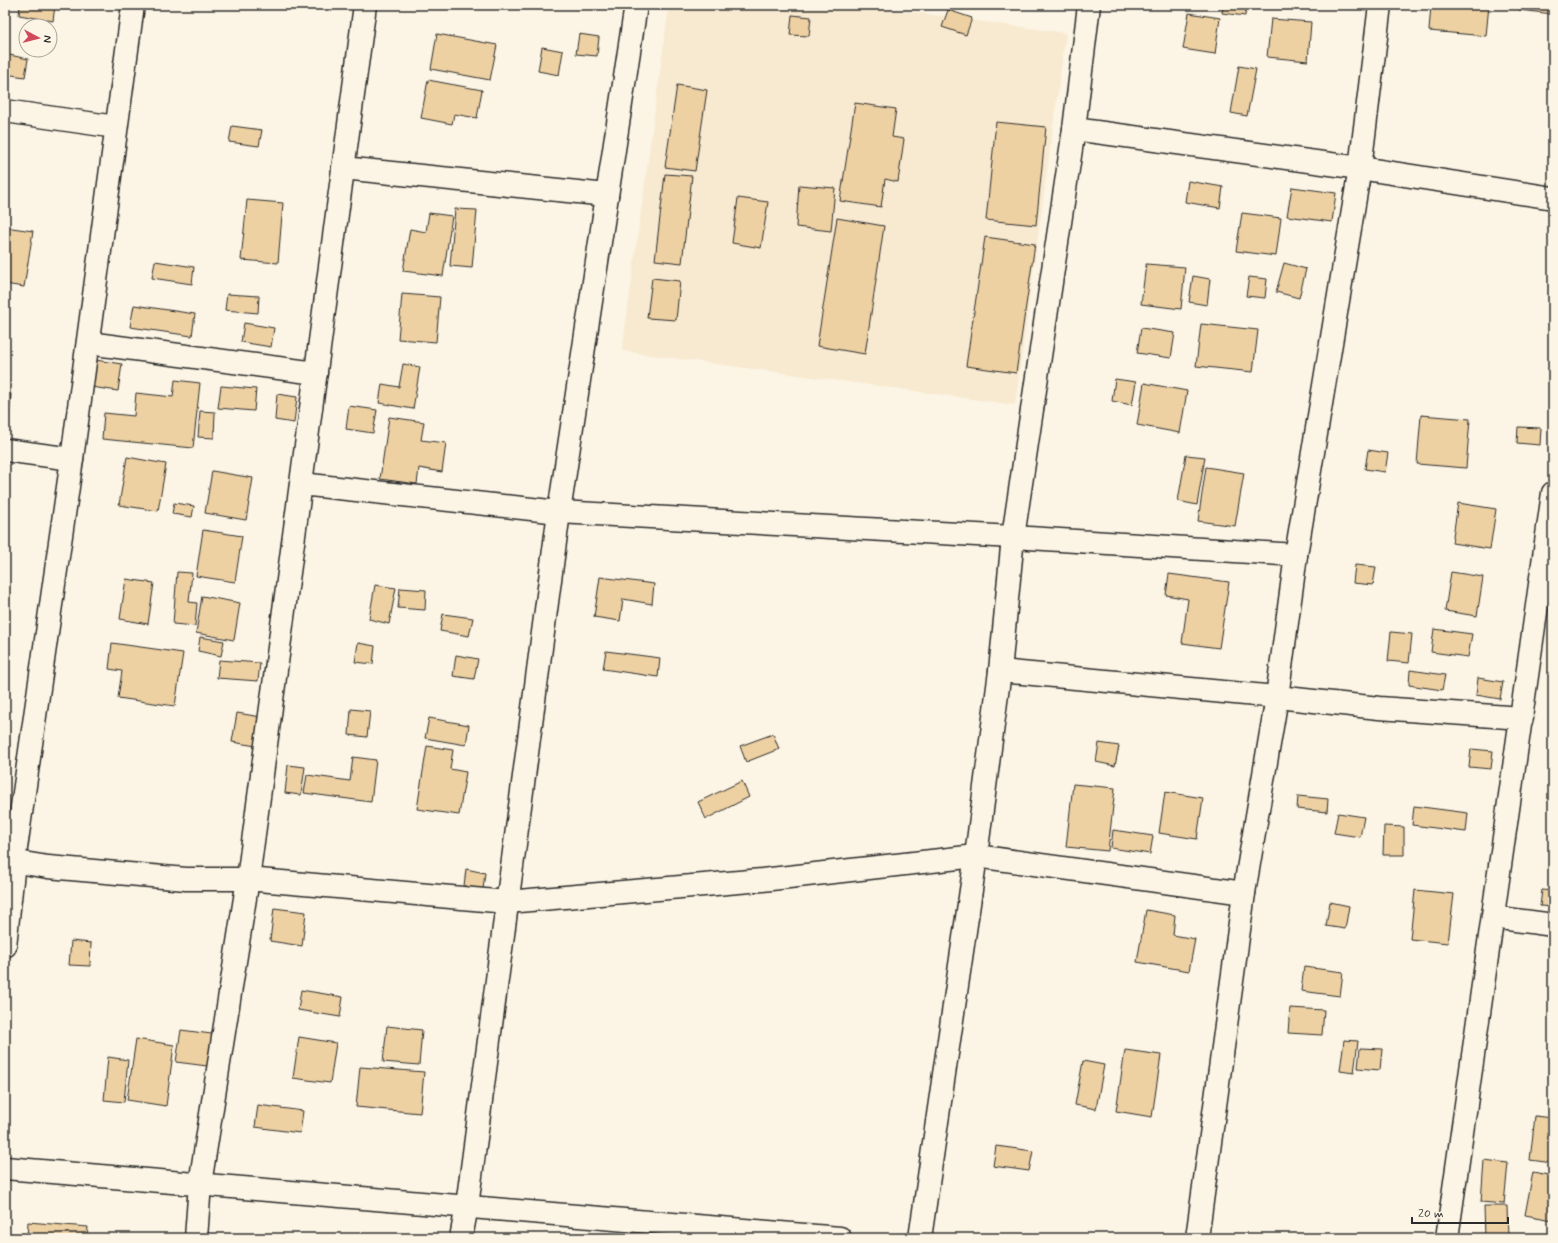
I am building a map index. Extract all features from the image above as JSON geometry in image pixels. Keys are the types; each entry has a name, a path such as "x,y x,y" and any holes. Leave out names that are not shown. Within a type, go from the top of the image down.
{"street":[{"path":"5,946 10,861 72,459 133,5"},
{"path":"196,1238 200,1184 248,879 365,5"},
{"path":"462,1238 559,512 636,5"},
{"path":"920,1238 976,856 1000,671 1013,537 1074,129 1089,5"},
{"path":"1197,1238 1244,893 1277,697 1296,555 1360,168 1380,5"},
{"path":"5,111 116,127"},
{"path":"1074,129 1360,168 1553,198"},
{"path":"343,168 607,195"},
{"path":"88,343 316,373"},
{"path":"5,450 72,459"},
{"path":"301,484 559,512 1013,537 1296,555"},
{"path":"1447,1238 1522,718 1545,598 1553,493"},
{"path":"1000,671 1379,708 1522,718"},
{"path":"10,861 48,867 186,879 248,879 507,902 762,880 976,856 1244,893"},
{"path":"1493,917 1553,925"},
{"path":"5,1168 467,1206 738,1234 840,1238"}],"shaded area":[{"path":"669,5 861,5 1066,33 1015,405 622,351"}],"building":[{"path":"20,5 55,5 53,18 36,18 19,15"},
{"path":"1223,5 1246,5 1245,16 1222,13"},
{"path":"1431,5 1489,5 1486,36 1429,31"},
{"path":"1519,5 1553,5 1553,14 1519,10"},
{"path":"948,10 972,18 966,35 942,27"},
{"path":"1189,13 1220,18 1215,54 1183,49"},
{"path":"792,15 811,17 809,36 790,35"},
{"path":"1271,19 1311,22 1308,61 1267,57"},
{"path":"437,34 497,45 490,80 431,69"},
{"path":"579,34 599,37 597,56 576,54"},
{"path":"542,47 563,51 559,75 538,71"},
{"path":"5,54 28,59 25,77 5,74"},
{"path":"1239,66 1256,69 1247,116 1231,113"},
{"path":"428,80 482,90 477,118 454,114 452,124 421,118"},
{"path":"677,85 707,90 695,171 665,167"},
{"path":"855,103 896,109 892,137 904,139 898,182 885,179 881,207 840,201"},
{"path":"996,122 1046,127 1036,225 986,220"},
{"path":"232,126 262,130 259,146 229,142"},
{"path":"665,174 692,176 682,263 655,260"},
{"path":"1188,181 1223,187 1220,208 1185,202"},
{"path":"799,185 835,188 831,231 796,227"},
{"path":"1292,187 1336,193 1332,222 1287,216"},
{"path":"738,198 768,202 761,248 732,243"},
{"path":"247,200 283,203 278,263 241,260"},
{"path":"455,209 477,210 472,268 450,266"},
{"path":"429,213 452,216 443,276 403,271 410,229 426,232"},
{"path":"1242,213 1281,218 1276,256 1236,251"},
{"path":"837,218 884,226 865,354 817,346"},
{"path":"5,227 33,231 24,287 5,284"},
{"path":"985,237 1035,244 1016,373 966,366"},
{"path":"155,261 194,267 192,284 152,278"},
{"path":"1284,263 1306,269 1299,298 1276,292"},
{"path":"1146,264 1185,267 1181,309 1141,304"},
{"path":"1193,276 1210,279 1207,305 1189,302"},
{"path":"1249,277 1267,279 1265,298 1246,296"},
{"path":"652,278 680,281 676,320 647,318"},
{"path":"227,294 259,296 258,313 225,310"},
{"path":"402,294 440,297 436,342 398,339"},
{"path":"134,305 195,314 192,336 130,327"},
{"path":"244,323 274,328 271,347 241,342"},
{"path":"1201,324 1258,330 1253,372 1196,366"},
{"path":"1141,328 1175,333 1171,358 1137,353"},
{"path":"95,360 122,364 118,391 91,387"},
{"path":"403,364 420,367 413,409 379,403 382,384 399,387"},
{"path":"1115,379 1136,382 1132,405 1112,401"},
{"path":"175,380 200,383 193,448 102,439 104,413 134,416 136,393 173,397"},
{"path":"1144,383 1187,391 1180,433 1137,425"},
{"path":"221,386 256,389 254,411 218,408"},
{"path":"5,394 11,394 9,420 5,419"},
{"path":"277,394 297,397 294,423 275,420"},
{"path":"349,406 377,410 373,433 346,429"},
{"path":"200,411 215,412 214,438 198,437"},
{"path":"1421,415 1470,419 1466,468 1417,464"},
{"path":"389,417 424,422 421,440 446,443 442,472 419,468 417,484 380,479"},
{"path":"1518,427 1541,428 1540,445 1517,443"},
{"path":"1368,450 1388,453 1385,472 1365,469"},
{"path":"1186,455 1205,457 1197,505 1178,501"},
{"path":"127,457 166,464 158,511 119,505"},
{"path":"1206,467 1244,473 1235,526 1198,521"},
{"path":"212,471 253,478 246,520 205,513"},
{"path":"174,503 194,506 192,517 172,514"},
{"path":"1458,503 1496,509 1490,549 1452,543"},
{"path":"203,530 242,536 235,582 196,576"},
{"path":"1355,565 1376,567 1373,585 1353,583"},
{"path":"177,572 192,573 189,602 197,603 195,626 173,624"},
{"path":"1451,572 1483,577 1477,616 1445,611"},
{"path":"1169,574 1229,582 1219,648 1182,643 1188,599 1166,595"},
{"path":"600,577 654,584 652,604 623,599 620,621 594,617"},
{"path":"126,579 154,583 148,624 120,619"},
{"path":"375,585 396,588 389,624 369,619"},
{"path":"400,588 426,590 425,610 398,608"},
{"path":"202,596 240,603 234,640 196,633"},
{"path":"443,614 473,618 469,636 440,631"},
{"path":"1434,629 1472,634 1468,657 1431,652"},
{"path":"1391,632 1412,634 1409,663 1388,661"},
{"path":"200,637 224,641 221,656 198,651"},
{"path":"112,643 183,653 175,706 118,698 122,671 109,669"},
{"path":"358,643 375,646 373,664 355,662"},
{"path":"606,651 660,658 658,677 603,669"},
{"path":"456,655 478,659 474,679 453,676"},
{"path":"219,660 260,663 258,681 217,678"},
{"path":"1410,670 1445,675 1442,690 1409,685"},
{"path":"1478,678 1503,682 1500,699 1476,695"},
{"path":"351,709 370,711 367,737 349,735"},
{"path":"237,713 261,717 256,746 232,742"},
{"path":"429,718 469,725 466,745 425,738"},
{"path":"773,734 779,749 746,762 740,746"},
{"path":"1099,743 1119,746 1115,766 1096,762"},
{"path":"427,746 453,750 450,769 466,772 459,815 417,809"},
{"path":"1471,749 1493,751 1491,769 1469,767"},
{"path":"353,757 376,760 371,802 304,793 307,775 350,781"},
{"path":"288,765 305,767 301,795 285,793"},
{"path":"742,781 749,797 706,819 698,802"},
{"path":"1073,784 1115,788 1108,851 1066,847"},
{"path":"1165,792 1203,798 1197,839 1159,833"},
{"path":"1298,796 1328,799 1327,812 1297,809"},
{"path":"1414,806 1468,813 1466,832 1412,825"},
{"path":"1338,813 1364,817 1360,837 1334,833"},
{"path":"1384,826 1404,827 1404,855 1383,855"},
{"path":"1113,830 1153,836 1150,854 1111,848"},
{"path":"466,869 485,873 483,889 464,886"},
{"path":"1415,890 1454,894 1448,943 1410,939"},
{"path":"1542,890 1553,891 1553,907 1540,906"},
{"path":"1330,902 1349,906 1345,929 1326,926"},
{"path":"274,908 306,912 302,946 270,941"},
{"path":"1146,910 1175,915 1173,935 1195,939 1189,971 1137,962"},
{"path":"71,941 91,943 90,966 69,965"},
{"path":"1304,967 1343,972 1340,996 1301,991"},
{"path":"301,990 343,997 340,1017 298,1010"},
{"path":"1290,1008 1324,1010 1322,1035 1288,1033"},
{"path":"387,1026 422,1030 419,1065 383,1062"},
{"path":"181,1030 219,1035 215,1067 176,1062"},
{"path":"299,1037 336,1043 330,1083 293,1078"},
{"path":"136,1039 174,1045 166,1106 127,1100"},
{"path":"1344,1040 1358,1041 1354,1073 1340,1071"},
{"path":"1360,1048 1382,1049 1380,1070 1358,1068"},
{"path":"1125,1050 1161,1055 1152,1117 1116,1111"},
{"path":"108,1057 128,1060 124,1102 104,1100"},
{"path":"1083,1061 1104,1065 1096,1109 1075,1105"},
{"path":"360,1067 424,1072 420,1113 356,1107"},
{"path":"258,1105 303,1111 300,1133 255,1127"},
{"path":"1535,1116 1553,1118 1553,1163 1530,1160"},
{"path":"996,1146 1033,1151 1029,1171 993,1166"},
{"path":"1484,1160 1508,1163 1504,1204 1481,1202"},
{"path":"1533,1172 1553,1176 1553,1220 1525,1215"},
{"path":"1484,1206 1507,1206 1508,1238 1485,1238"},
{"path":"28,1222 88,1227 87,1238 27,1238"}]}
